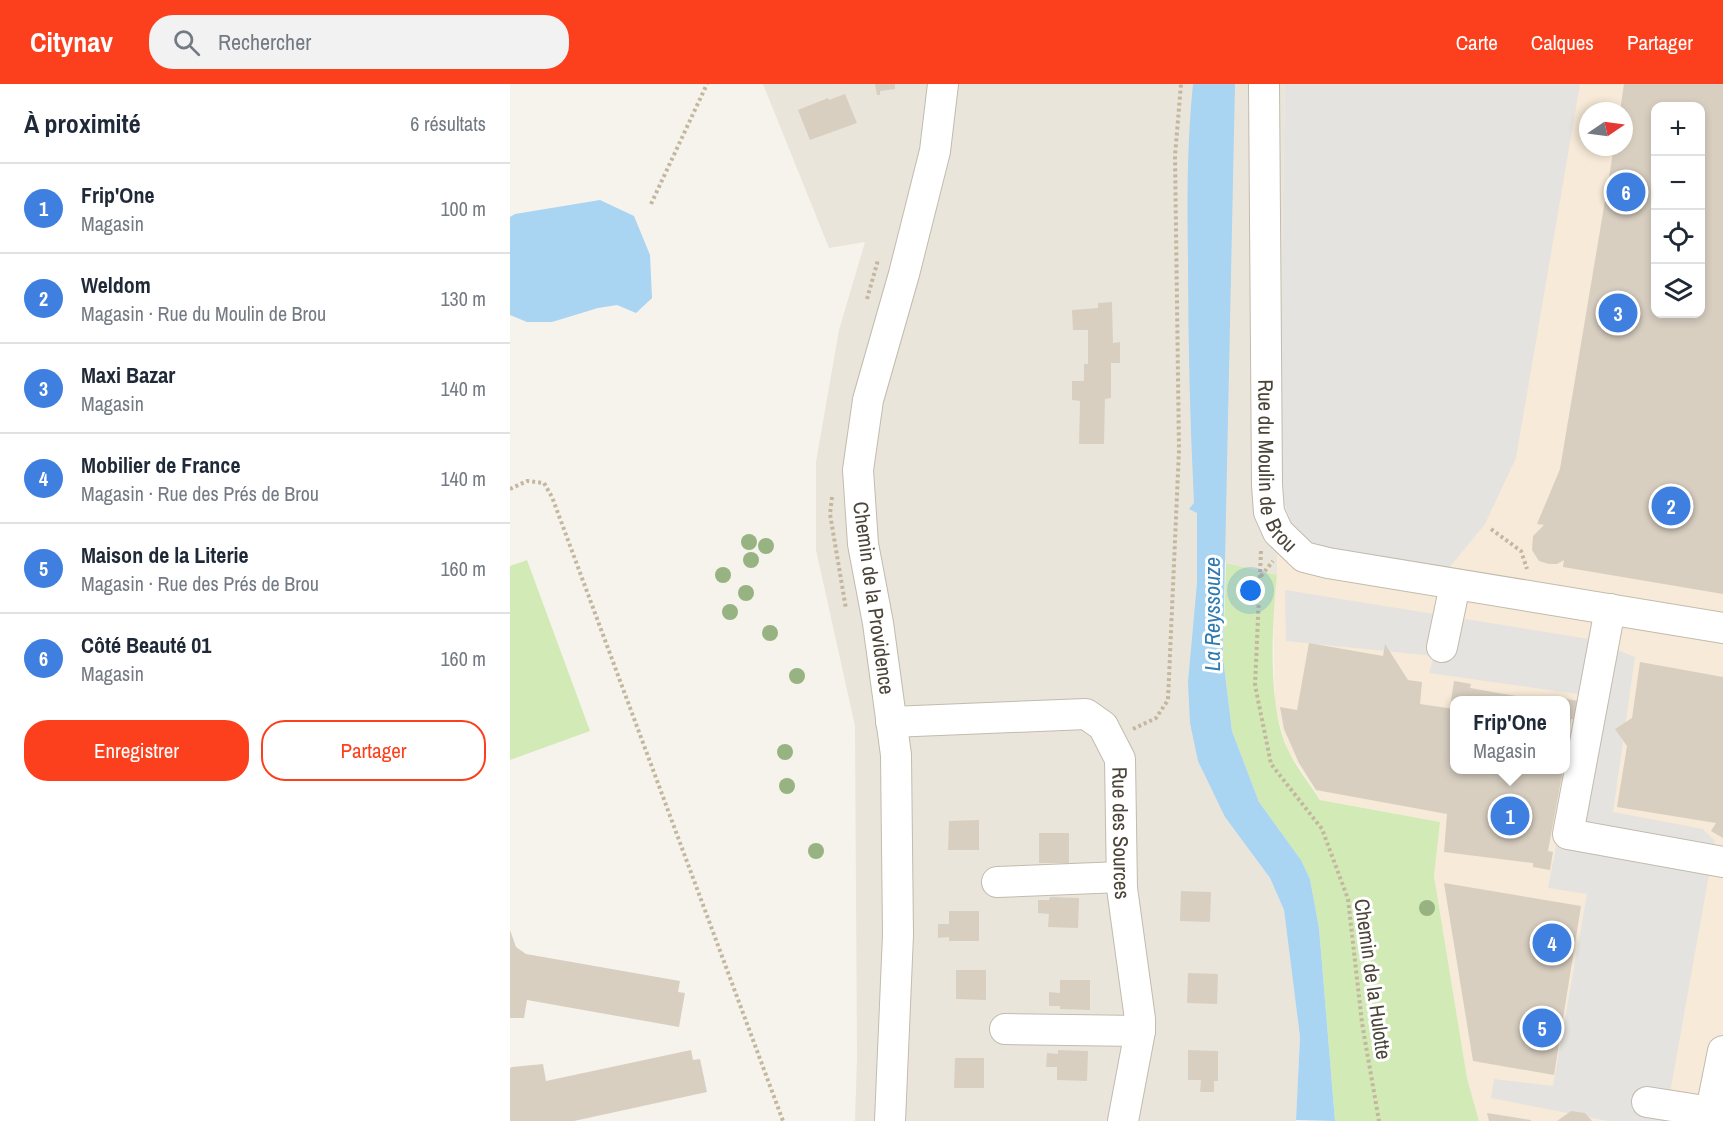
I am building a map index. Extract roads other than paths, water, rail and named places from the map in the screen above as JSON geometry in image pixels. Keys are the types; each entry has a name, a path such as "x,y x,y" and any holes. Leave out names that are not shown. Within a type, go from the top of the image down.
{"street":[{"name":"Chemin de la Providence","path":"890,1121 898,935 896,755 878,623 864,544 858,470 868,400 904,274 935,151 943,84"},
{"name":"Rue du Moulin de Brou","path":"1264,84 1267,485 1269,512 1278,532 1304,557 1455,585 1723,628"},
{"path":"1442,647 1455,585"},
{"path":"1610,609 1568,834 1723,862"},
{"name":"Rue des Sources","path":"891,722 1086,714 1103,726 1120,759 1121,877 1140,1019 1140,1031 1123,1121"},
{"path":"997,882 1121,877"},
{"path":"1005,1029 1140,1031"},
{"path":"1647,1102 1710,1117 1721,1065"}],"water":[{"name":"La Reyssouze","path":"1193,84 1235,84 1223,657 1232,731 1259,802 1301,860 1310,879 1319,928 1335,1121 1296,1120 1300,1037 1284,910 1270,878 1225,817 1198,761 1190,723 1188,682 1197,583 1197,513 1189,509 1194,503 1188,217"},
{"path":"600,200 634,216 650,255 652,298 636,313 617,305 598,308 552,322 527,322 510,315 510,217 515,214"}],"place":[{"name":"Côté Beauté 01","path":"1626,192"},
{"name":"Maxi Bazar","path":"1618,313"},
{"name":"Weldom","path":"1671,506"},
{"name":"Frip'One","path":"1510,816"},
{"name":"Mobilier de France","path":"1552,943"},
{"name":"Maison de la Literie","path":"1542,1028"}]}
